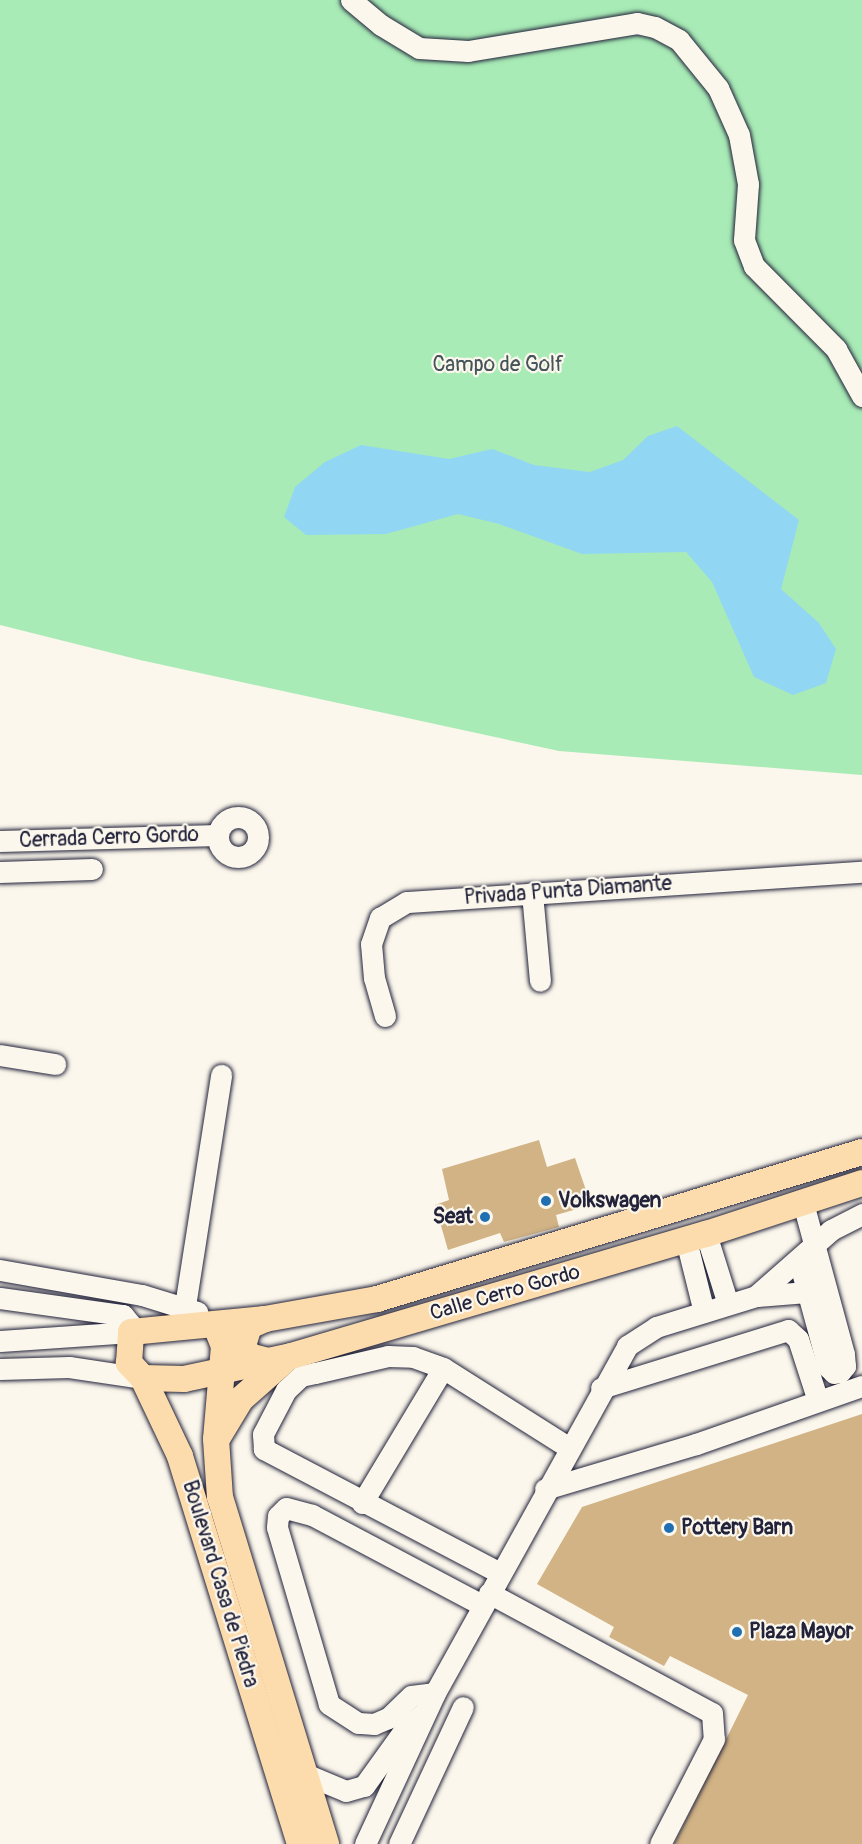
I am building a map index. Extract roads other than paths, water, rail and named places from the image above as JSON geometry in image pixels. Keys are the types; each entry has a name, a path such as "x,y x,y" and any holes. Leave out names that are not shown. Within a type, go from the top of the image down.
{"main road":[{"name":"Calle Cerro Gordo","path":"130,1326 215,1324 265,1319 377,1299 862,1152"},
{"name":"Calle Cerro Gordo","path":"142,1378 184,1379 280,1358 696,1237 862,1183"},
{"path":"265,1319 246,1330 243,1346 249,1356 280,1358"},
{"name":"Boulevard Casa de Piedra","path":"215,1324 224,1346 216,1439 216,1469 227,1525 326,1844"},
{"name":"Boulevard Casa de Piedra","path":"130,1326 128,1356 142,1378 180,1456 300,1844"},
{"path":"216,1439 251,1388 280,1358"}],"street":[{"path":"351,0 381,25 419,48 468,51 637,23 655,27 679,40 718,88 739,135 748,184 744,240 754,266 836,349 862,396"},
{"name":"Cerrada Cerro Gordo","path":"0,841 218,835"},
{"path":"0,872 92,869"},
{"name":"Privada Punta Diamante","path":"385,1016 371,944 380,918 391,909 429,899 862,872"},
{"path":"532,893 540,981"},
{"path":"0,1055 55,1064"},
{"path":"185,1306 221,1075"},
{"path":"803,1203 807,1292 828,1367 834,1373 840,1372 845,1366 844,1354 806,1253"},
{"path":"756,1296 831,1230 862,1214"},
{"path":"696,1237 728,1304"},
{"path":"696,1237 704,1312"},
{"path":"0,1270 142,1294 185,1306 215,1324"},
{"path":"365,1844 431,1702 485,1599 619,1357 639,1336 704,1312 756,1296 807,1292"},
{"path":"130,1326 142,1294"},
{"path":"0,1298 130,1326"},
{"path":"0,1341 130,1326"},
{"path":"601,1388 788,1330 798,1339 818,1401"},
{"path":"500,1573 362,1503 261,1445 263,1434 286,1389 301,1376 388,1356 413,1357 443,1368 568,1448"},
{"path":"0,1369 69,1366 142,1378"},
{"path":"362,1503 443,1368"},
{"path":"545,1490 862,1386"},
{"path":"431,1702 411,1696 388,1718 374,1724 358,1723 329,1704 277,1527 278,1515 286,1508 312,1515 712,1713 714,1739 660,1844"},
{"path":"305,1774 346,1791 364,1786 405,1729 431,1702"},
{"path":"399,1844 463,1707"}],"water":[{"path":"677,426 799,520 781,589 819,623 836,649 826,683 793,695 754,677 712,582 686,552 582,554 499,524 458,514 386,534 306,535 284,517 295,487 325,462 361,445 449,459 492,449 534,465 590,472 623,460 648,436"}],"place":[{"name":"Volkswagen","path":"546,1201"},
{"name":"Seat","path":"485,1217"},
{"name":"Pottery Barn","path":"669,1528"},
{"name":"Plaza Mayor","path":"737,1632"}],"park label":[{"name":"Campo de Golf","path":"498,365"}]}
